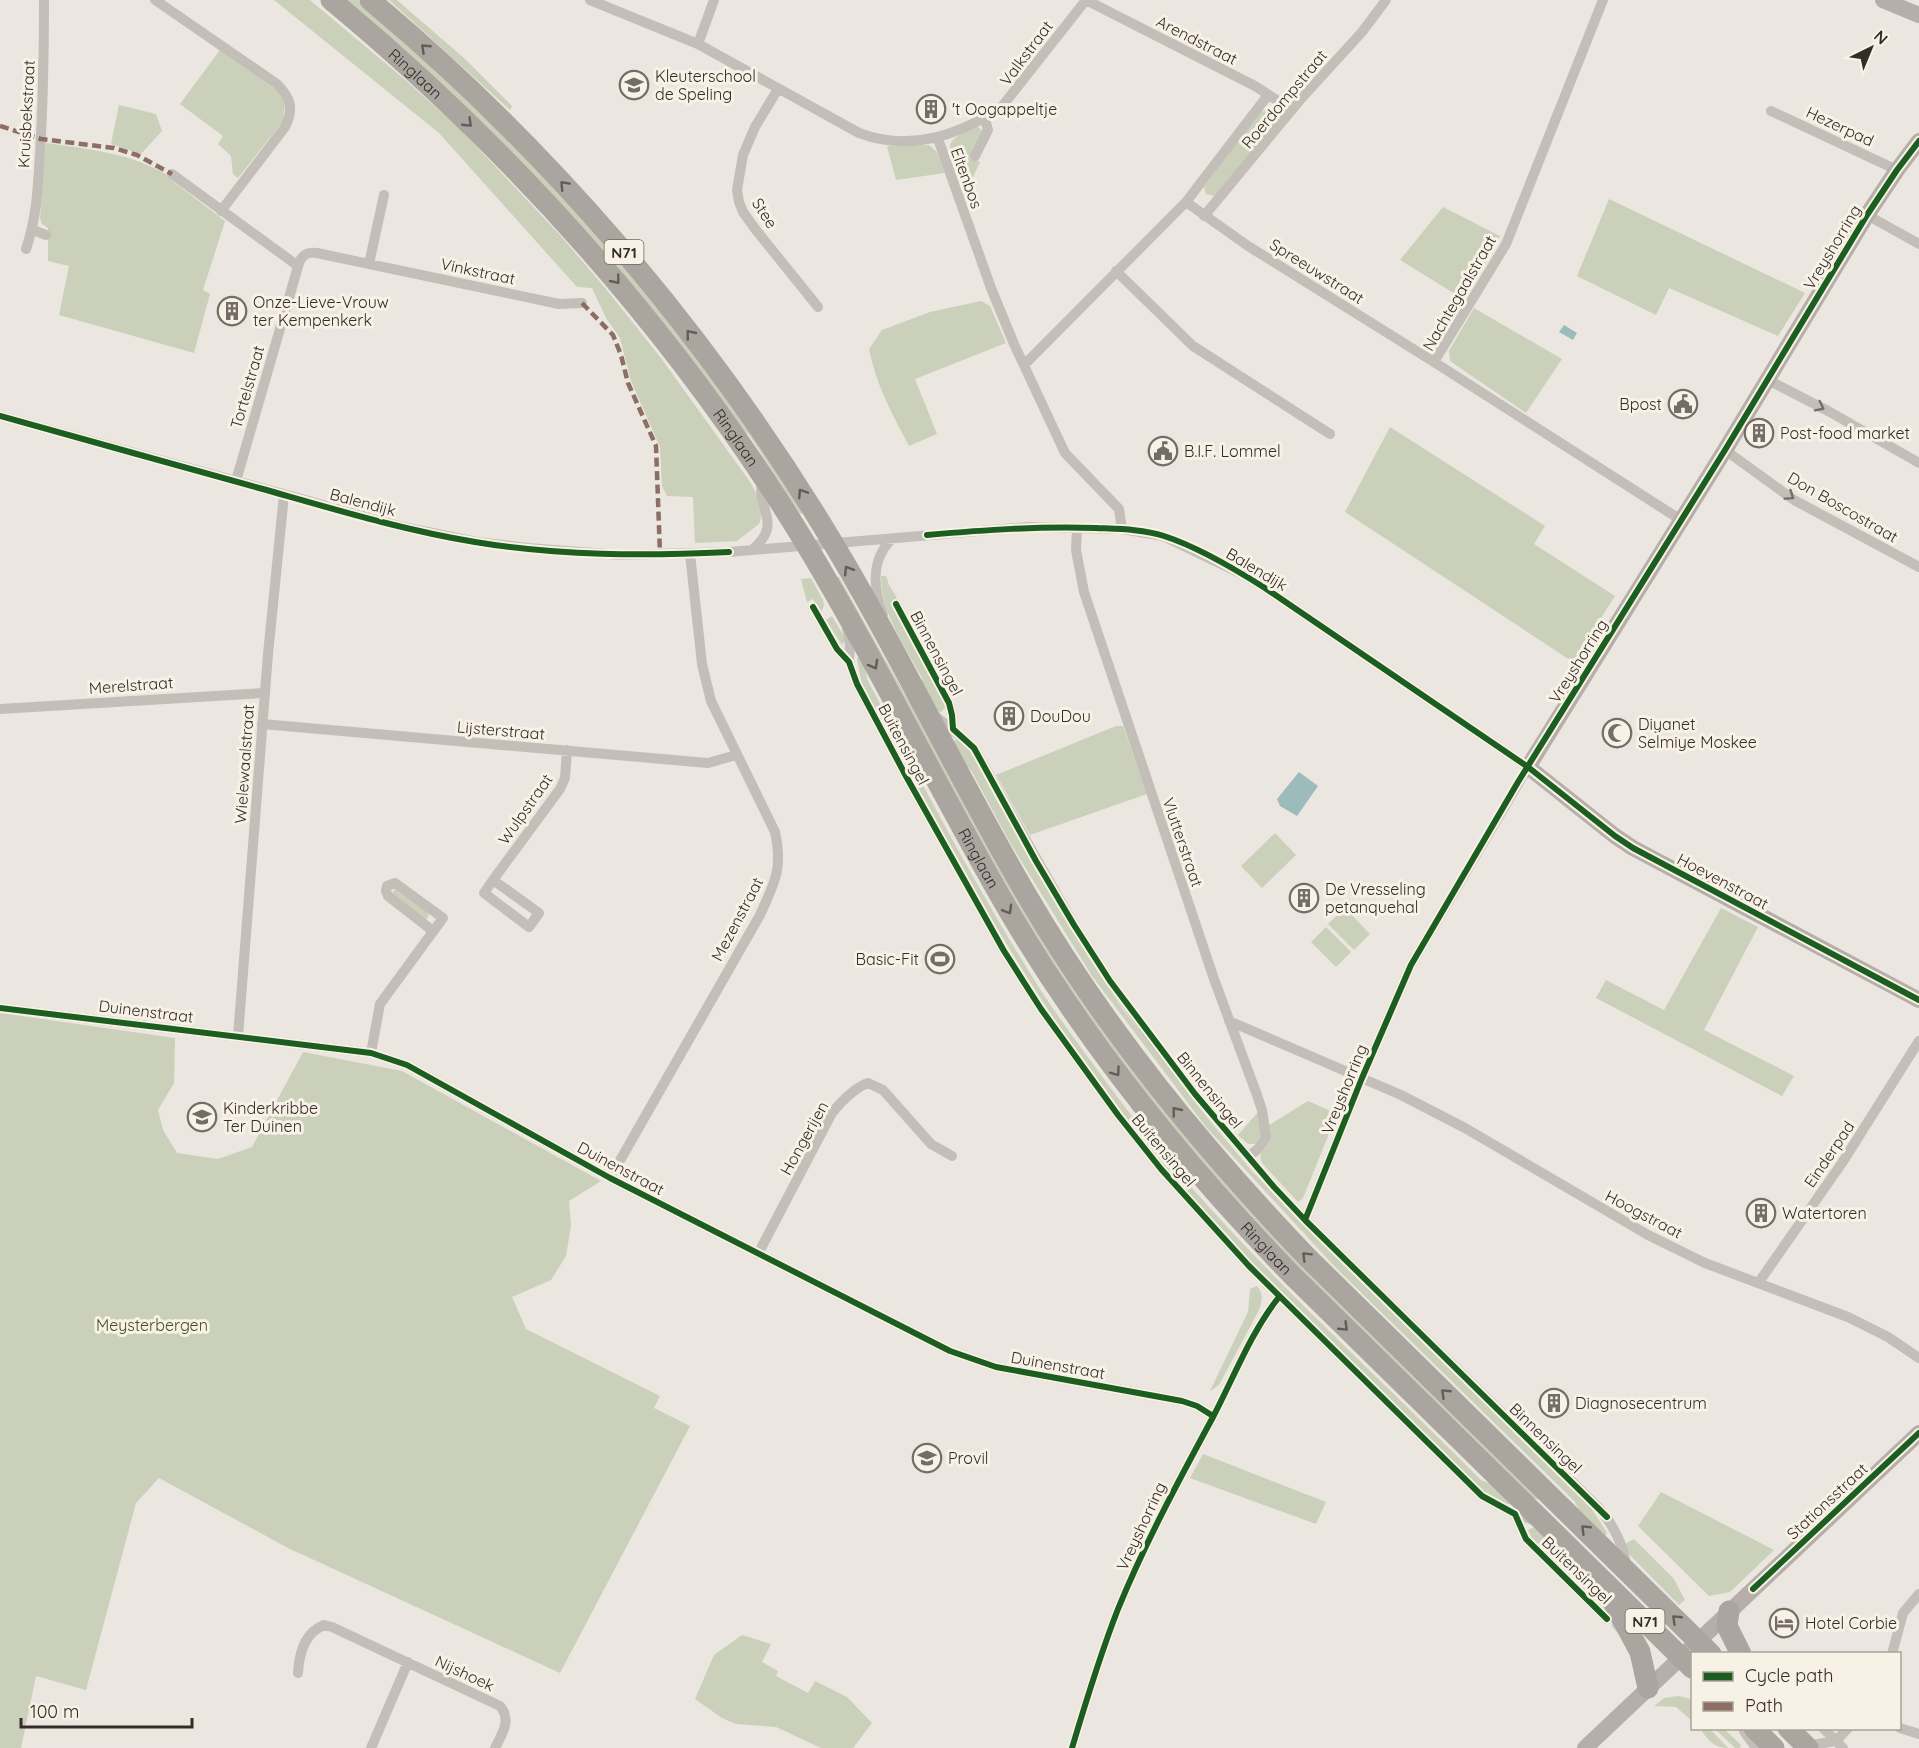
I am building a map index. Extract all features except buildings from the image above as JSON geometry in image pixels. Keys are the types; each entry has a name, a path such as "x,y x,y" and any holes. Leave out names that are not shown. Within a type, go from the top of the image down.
{"highway":[{"name":"Ringlaan","path":"331,0 403,61 482,135 601,261 681,363 762,478 807,547 1011,914 1075,1014 1159,1127 1246,1228 1687,1662"},
{"name":"Ringlaan","path":"370,0 487,105 544,163 637,267 744,406 819,520 885,634 1028,897 1110,1025 1162,1094 1262,1210 1307,1257 1704,1647"},
{"path":"1609,1585 1612,1600 1640,1652 1648,1688"},
{"path":"1729,1611 1728,1626 1741,1652"},
{"path":"1756,1730 1774,1748"},
{"path":"1790,1730 1807,1747"}],"main road":[{"path":"1883,0 1919,15"},
{"name":"Vreyshorring","path":"1528,767 1768,380 1867,215 1919,141"},
{"name":"Hoevenstraat","path":"1528,767 1633,848 1919,1000"},
{"name":"Stationsstraat","path":"1704,1647 1729,1611 1919,1433"},
{"name":"Stationsstraat","path":"1585,1748 1648,1688 1687,1662"}],"street":[{"name":"Kruisbekstraat","path":"26,249 35,216 42,117 44,0"},
{"path":"155,0 278,84 290,101 289,119 285,127 221,211"},
{"name":"Eltenbos","path":"590,0 698,44 859,133 876,139 897,141 938,138 991,288 1065,453 1119,509 1122,530"},
{"path":"698,44 714,0"},
{"name":"Arendstraat","path":"1086,0 1256,86 1292,110"},
{"name":"Valkstraat","path":"938,138 1000,110 1086,0"},
{"name":"Roerdompstraat","path":"1204,216 1292,110 1362,32 1386,0"},
{"name":"Nachtegaalstraat","path":"1603,0 1506,244 1434,362 1681,520"},
{"name":"Stee","path":"778,89 755,127 743,155 737,190 739,202 742,212 818,307"},
{"name":"Roerdompstraat","path":"1024,365 1186,202 1268,95"},
{"name":"Hezerpad","path":"1771,111 1897,170"},
{"path":"975,156 988,130 985,118"},
{"path":"172,174 298,266"},
{"path":"369,264 384,195"},
{"name":"Spreeuwstraat","path":"1186,202 1248,246 1434,362"},
{"path":"1867,215 1919,244"},
{"path":"33,230 46,235"},
{"name":"Vinkstraat","path":"298,266 301,257 310,252 559,304 582,303"},
{"name":"Tortelstraat","path":"236,481 298,266"},
{"path":"1116,271 1193,346 1330,434"},
{"path":"1768,380 1830,412 1919,463"},
{"name":"Balendijk","path":"0,416 403,527 477,542 576,553 620,555 752,551 1009,528 1122,530 1163,536 1242,574 1528,767"},
{"name":"Don Boscostraat","path":"1725,450 1794,500 1919,567"},
{"path":"752,551 762,542 768,527 765,502 760,490 762,478"},
{"name":"Wielewaalstraat","path":"238,1036 264,693 284,495"},
{"name":"Vlutterstraat","path":"1077,528 1076,550 1083,592 1229,1021 1257,1095 1266,1137 1258,1149 1248,1157"},
{"path":"885,634 886,624 879,604 875,581 878,557 892,539"},
{"name":"Mezenstraat","path":"610,1178 760,915 778,870 779,853 775,832 717,717 705,681 690,554"},
{"name":"Binnensingel","path":"896,604 949,703 953,729"},
{"name":"Buitensingel","path":"813,607 837,649 849,662 862,694 972,897 1041,1009 1080,1065 1161,1168 1208,1222 1280,1297 1482,1497 1515,1514 1544,1522"},
{"name":"Buitensingel","path":"846,614 850,642 849,662"},
{"name":"Merelstraat","path":"0,709 264,693"},
{"name":"Binnensingel","path":"924,706 974,748 1074,925 1110,981 1195,1094 1305,1220 1607,1517 1626,1557 1626,1570"},
{"name":"Lijsterstraat","path":"262,724 708,763 736,754"},
{"name":"Wulpstraat","path":"494,880 564,784 567,750"},
{"name":"Vreyshorring","path":"1305,1220 1362,1078 1411,965 1528,767"},
{"path":"494,880 539,914 529,927 484,893 494,880"},
{"path":"371,1053 380,1004 443,918 395,883 387,886 388,896 433,931"},
{"name":"Duinenstraat","path":"0,1008 371,1053 413,1068 610,1178 950,1351 971,1360 1008,1370 1182,1401 1197,1406 1213,1416"},
{"name":"Hoogstraat","path":"1229,1021 1401,1095 1465,1128 1648,1235 1705,1263 1848,1317 1888,1337 1919,1358"},
{"name":"Einderpad","path":"1759,1282 1842,1163 1919,1041"},
{"name":"Hongerijen","path":"758,1254 832,1113 839,1104 861,1086 868,1083 883,1090 931,1144 952,1156"},
{"name":"Vreyshorring","path":"1072,1748 1095,1673 1119,1608 1172,1492 1267,1313 1280,1297"},
{"name":"Buitensingel","path":"1515,1514 1526,1539 1607,1619"},
{"path":"1892,1652 1904,1613 1919,1594"},
{"name":"Nijshoek","path":"298,1673 299,1659 308,1636 324,1625 332,1627 500,1706 506,1713 506,1719 495,1748"},
{"path":"371,1748 408,1662"},
{"path":"1901,1729 1919,1734"},
{"path":"1744,1730 1756,1748"},
{"path":"1825,1730 1840,1744"},
{"path":"1840,1744 1847,1730"},
{"path":"1807,1747 1840,1744"}],"green space":[{"path":"274,0 310,0 459,128 559,234 661,358 748,479 761,507 759,524 737,541 695,543 693,497 667,496 662,486 660,447 631,381 620,338 606,318 592,288 577,287 439,133"},
{"path":"341,0 358,0 416,50 483,114 576,210 697,357 806,512 800,514 750,436 731,418 692,365"},
{"path":"389,0 397,0 465,59 512,106 510,110"},
{"path":"220,50 278,91 285,103 283,121 238,178 233,174 231,156 218,144 223,136 180,104"},
{"path":"119,105 156,114 162,131 141,154 111,144"},
{"path":"1270,108 1276,113 1277,122 1214,196 1206,194 1204,187 1261,112"},
{"path":"975,127 983,131 970,158 980,162 973,177 959,175 952,156 951,145 957,137"},
{"path":"46,143 109,153 155,168 169,176 171,180 225,221 203,290 210,294 194,353 59,315 69,266 48,261 48,228 42,224 40,218"},
{"path":"929,145 937,152 945,173 896,180 887,146"},
{"path":"1609,199 1805,293 1778,336 1669,288 1656,315 1577,276"},
{"path":"1443,207 1500,236 1465,300 1400,260"},
{"path":"981,301 990,306 1006,343 915,379 937,434 909,446 880,387 869,349 882,330 930,312"},
{"path":"1474,308 1562,359 1526,413 1450,361 1449,351"},
{"path":"1390,427 1545,526 1534,544 1615,596 1573,662 1345,512"},
{"path":"834,576 839,577 907,698 918,711 1112,1039 1541,1500 1528,1497 1222,1190 1110,1052 1015,906"},
{"path":"881,576 886,576 897,598 890,603 944,703 945,708 941,712 937,711 923,686 922,678 889,617"},
{"path":"811,578 823,600 824,606 821,612 813,599 807,602 801,579"},
{"path":"832,616 845,638 846,641 842,645 826,620"},
{"path":"859,657 865,667 867,679 927,793 1011,942 1059,1017 1146,1134 1190,1186 1285,1287 1481,1480 1493,1485 1512,1503 1507,1505 1484,1492 1292,1305 1199,1207 1114,1104 1044,1004 980,900 862,685 857,659"},
{"path":"1116,726 1123,726 1147,794 1030,835 996,775"},
{"path":"956,739 970,750 1085,951 1122,1008 1209,1120 1251,1170 1319,1241 1590,1506 1607,1533 1605,1536 1581,1514 1575,1502 1564,1491 1335,1267 1206,1127 1092,976 1009,841 954,742"},
{"path":"1275,833 1296,855 1262,888 1241,866"},
{"path":"395,889 429,912 428,918 425,919 392,893"},
{"path":"1345,908 1370,934 1354,950 1328,924"},
{"path":"1721,908 1758,927 1704,1030 1794,1076 1782,1096 1596,998 1606,980 1664,1010"},
{"path":"1326,927 1351,952 1336,967 1311,942"},
{"name":"Meysterbergen","path":"0,1013 175,1038 174,1083 158,1110 163,1130 177,1153 218,1159 252,1147 303,1052 402,1071 601,1181 569,1201 571,1226 566,1256 551,1280 512,1297 526,1329 660,1396 654,1408 690,1426 560,1673 288,1548 159,1478 136,1503 86,1690 36,1676 21,1748 0,1748"},
{"path":"1308,1101 1337,1114 1303,1198 1298,1202 1262,1163 1260,1156 1270,1139 1269,1125"},
{"path":"1258,1112 1263,1133 1255,1144 1248,1144 1238,1135"},
{"path":"1257,1286 1262,1298 1259,1310 1219,1385 1210,1391 1248,1312 1250,1289"},
{"path":"1203,1454 1326,1502 1316,1524 1190,1478"},
{"path":"1661,1492 1774,1550 1730,1592 1709,1596 1638,1526"},
{"path":"1535,1527 1552,1541 1559,1556 1609,1607 1622,1637 1612,1627 1611,1615 1532,1538 1528,1530"},
{"path":"1634,1539 1674,1579 1685,1600 1679,1605 1626,1551 1625,1544"},
{"path":"742,1635 771,1644 762,1662 778,1671 776,1676 808,1693 815,1681 847,1697 872,1723 853,1748 821,1748 776,1727 736,1724 722,1718 695,1699 714,1655"},
{"path":"1678,1696 1691,1699 1691,1720 1676,1707 1654,1706 1664,1698"},
{"path":"1701,1730 1711,1730 1728,1748 1715,1745"},
{"path":"1716,1730 1725,1730 1741,1745 1740,1748 1735,1748"}],"water":[{"path":"1564,325 1577,333 1573,340 1559,332"},
{"path":"1299,772 1318,786 1297,816 1280,806 1277,799"}],"marked path":[{"path":"0,126 41,139 114,148 137,155 172,174"},
{"path":"582,303 613,335 628,383 656,446 660,554"}],"cycle path":[{"path":"1305,1220 1362,1078 1411,965 1518,782 1725,450 1867,215 1919,141"},
{"path":"0,416 366,518 448,537 507,547 570,552 633,554 729,552"},
{"path":"927,535 1033,528 1113,529 1156,534 1203,552 1265,588 1528,767 1633,848 1919,1000"},
{"path":"896,604 949,703 953,729 974,748 1036,861 1110,981 1195,1094 1305,1220 1607,1517"},
{"path":"813,607 837,649 849,662 857,684 907,778 1004,951 1041,1009 1118,1115 1161,1169 1249,1266 1482,1496 1515,1514 1526,1539 1607,1619"},
{"path":"0,1008 371,1053 407,1065 610,1178 950,1351 996,1367 1182,1401 1197,1406 1213,1416"},
{"path":"1072,1748 1105,1644 1139,1560 1251,1340 1279,1297"},
{"path":"1753,1589 1919,1433"}],"place":[{"name":"Kleuterschool de Speling","path":"634,85"},
{"name":"'t Oogappeltje","path":"931,109"},
{"name":"Onze-Lieve-Vrouw ter Kempenkerk","path":"232,311"},
{"name":"Bpost","path":"1683,404"},
{"name":"Post-food market","path":"1759,433"},
{"name":"B.I.F. Lommel","path":"1163,451"},
{"name":"DouDou","path":"1009,716"},
{"name":"Diyanet Selmiye Moskee","path":"1617,733"},
{"name":"De Vresseling petanquehal","path":"1304,898"},
{"name":"Basic-Fit","path":"940,959"},
{"name":"Kinderkribbe Ter Duinen","path":"202,1117"},
{"name":"Watertoren","path":"1761,1213"},
{"name":"Diagnosecentrum","path":"1554,1403"},
{"name":"Provil","path":"927,1458"},
{"name":"Hotel Corbie","path":"1784,1623"}]}
